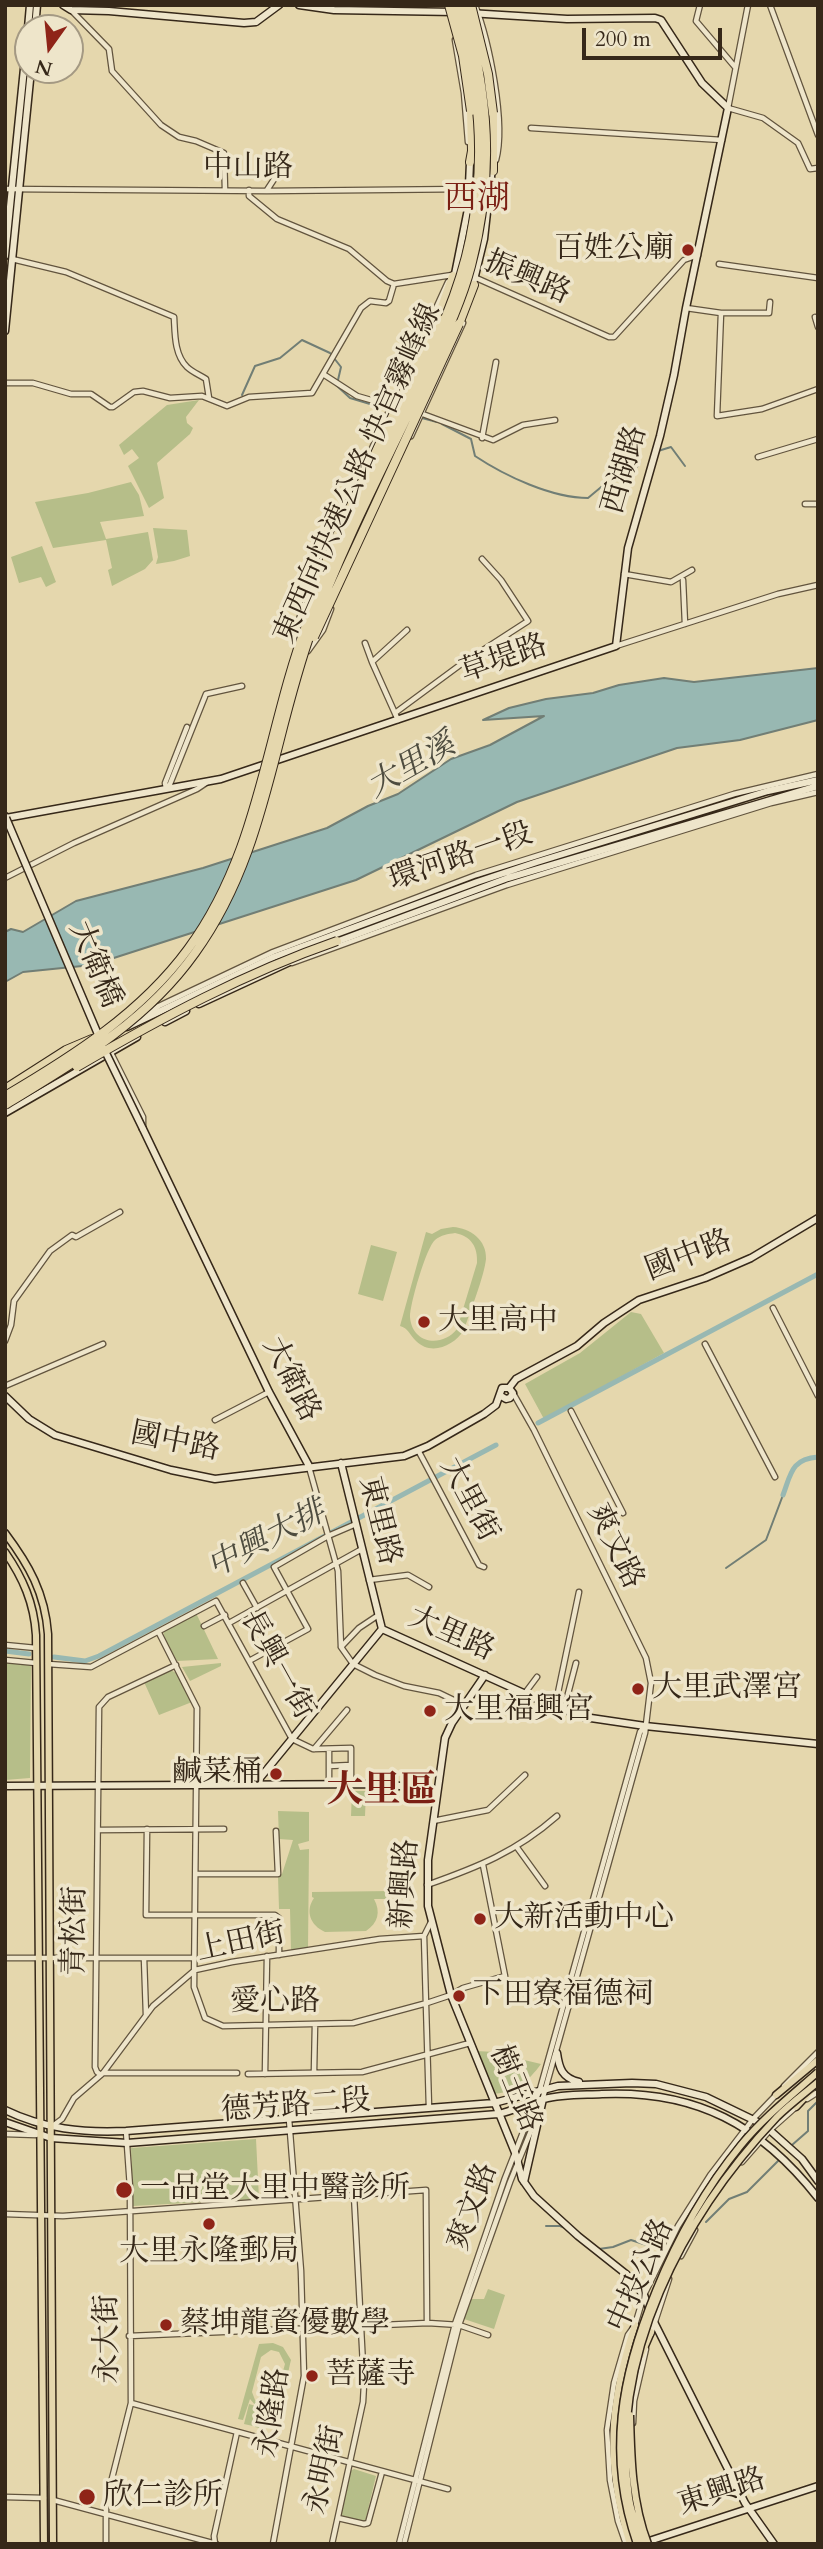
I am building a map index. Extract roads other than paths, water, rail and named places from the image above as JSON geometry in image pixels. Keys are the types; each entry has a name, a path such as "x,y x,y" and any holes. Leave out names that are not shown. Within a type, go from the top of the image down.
{"highway":[{"path":"460,8 463,56 471,111 470,162"},
{"path":"460,8 488,74 493,113 493,171"},
{"name":"東西向快速公路 快官霧峰線","path":"5,1101 125,1017 161,982 189,948 220,898 237,863 335,555 446,318 470,239 479,172 480,124 476,87 460,8"},
{"path":"302,655 306,612 335,540 438,318 454,275"},
{"path":"302,655 320,625 459,324 475,281"},
{"path":"5,1101 201,998 262,969 337,941"},
{"path":"5,1101 66,1050 105,1035"}],"main road":[{"path":"5,1533 28,1565 43,1599 47,1622 53,2544"},
{"path":"5,1552 17,1568 31,1600 36,1648 44,2544"},
{"path":"776,2095 818,2060"},
{"name":"中投公路","path":"645,2543 624,2498 620,2438 626,2380 643,2323 672,2250 713,2184 742,2144 818,2072"},
{"path":"796,2106 818,2083"},
{"name":"中投公路","path":"645,2543 629,2500 625,2441 631,2383 647,2326 679,2251 716,2189 779,2115 818,2083"},
{"path":"628,2544 616,2487 615,2409 621,2368 635,2325"},
{"path":"41,2330 52,2330"},
{"path":"645,2543 635,2498 630,2415 641,2356 651,2332"}],"street":[{"path":"63,5 109,49 112,71 161,125 179,137 223,153 225,190"},
{"path":"71,10 100,10 244,23 256,22 279,5"},
{"path":"299,5 334,10 460,8 567,19 655,18 661,20 702,83 729,108 763,118 801,146 810,169 818,168"},
{"path":"700,5 696,20 736,67"},
{"path":"729,108 748,5"},
{"path":"769,5 818,135"},
{"path":"296,646 297,624 326,549 432,321 445,286 454,275 470,189 464,93 455,42 460,8"},
{"path":"460,8 478,50 487,100 489,154 493,171"},
{"path":"302,655 323,630 351,564 456,343 472,299 498,152 497,109 491,67 460,8"},
{"path":"460,8 476,105 477,174 470,189"},
{"path":"5,331 9,188 21,84"},
{"path":"9,257 20,188 31,84"},
{"name":"西湖路","path":"616,646 628,548 660,436 729,108"},
{"path":"531,128 723,140"},
{"path":"267,191 286,161"},
{"name":"中山路","path":"9,188 491,190"},
{"path":"5,383 33,383 71,394 91,394 110,407 134,392 143,391 170,398 202,396 227,406 249,397 312,393 361,308 370,301 389,301 394,284 349,249 277,219 249,196 249,190"},
{"name":"振興路","path":"394,284 454,275 614,337 684,260 699,254"},
{"path":"9,257 66,272 174,317 176,344 183,361 187,367 206,379 209,398"},
{"path":"719,264 818,278"},
{"path":"264,764 296,646 333,553 444,317 456,282 454,275"},
{"path":"276,760 302,655 462,302 475,281"},
{"path":"686,308 721,313 769,313 770,302"},
{"path":"721,313 717,415 762,409 818,389"},
{"path":"816,317 818,327"},
{"path":"482,438 496,362"},
{"path":"323,374 358,396 411,414 422,413 482,438 494,440 523,425 555,420"},
{"path":"758,457 818,439"},
{"path":"805,504 818,504"},
{"path":"326,549 351,564"},
{"path":"365,643 396,716 460,664 528,621 501,580 482,559"},
{"path":"623,574 671,582 692,570"},
{"path":"683,580 685,624"},
{"name":"草堤路","path":"5,878 74,843 206,783 396,716 778,594 818,585"},
{"path":"372,662 407,630"},
{"path":"166,789 206,694 243,686"},
{"path":"166,789 165,783 187,727"},
{"name":"環河路一段","path":"135,1024 159,1006 244,965 476,875 734,794 818,774"},
{"name":"環河路一段","path":"5,1101 105,1035 135,1024 274,957 548,858 768,791 818,780"},
{"name":"草堤路","path":"6,817 206,783"},
{"name":"環河路一段","path":"5,1101 111,1053 203,1003 337,941 508,878 818,786"},
{"name":"環河路一段","path":"285,966 507,885 771,803 818,792"},
{"name":"大衛橋","path":"6,817 104,1047 143,1129"},
{"path":"111,1053 143,1117 143,1129"},
{"name":"大衛路","path":"143,1129 269,1392 309,1466 336,1563 341,1647"},
{"path":"5,1341 15,1301 50,1251 72,1235 76,1237 120,1212"},
{"name":"國中路","path":"5,1396 29,1419 55,1435 117,1455 205,1478 388,1459 418,1450 484,1415 496,1405 502,1388 511,1390 516,1379 577,1346 604,1323 639,1300 705,1278 751,1258 818,1218"},
{"path":"773,1308 818,1396"},
{"path":"5,1385 103,1344"},
{"path":"705,1344 775,1478"},
{"name":"爽文路","path":"404,2544 457,2324 505,2178 557,2053 645,1733 651,1683 649,1665 534,1430 511,1390"},
{"path":"215,1420 269,1392"},
{"path":"570,1411 623,1513"},
{"name":"大里街","path":"418,1450 479,1565 484,1567"},
{"name":"東里路","path":"341,1463 382,1629"},
{"path":"249,1661 307,1631 308,1626 274,1567 355,1522"},
{"path":"229,1623 362,1549"},
{"path":"369,1580 408,1575 429,1587"},
{"path":"243,1583 257,1608"},
{"path":"555,1707 579,1592"},
{"name":"長興一街","path":"159,1633 216,1601 292,1739 313,1749 351,1748 351,1766"},
{"path":"204,1626 225,1615"},
{"path":"377,1616 359,1628 341,1647 353,1664 392,1682 439,1693 464,1705"},
{"name":"大里路","path":"255,1784 382,1629 555,1707 584,1717 818,1744"},
{"path":"48,1664 91,1668 159,1633"},
{"name":"愛心路","path":"159,1633 197,1708 194,1958 196,1999 205,2018 223,2026 266,2028 353,2023 427,2003 463,1988 505,1976 483,1865"},
{"path":"5,1645 36,1648"},
{"path":"5,1660 36,1663"},
{"path":"564,1710 576,1663"},
{"name":"青松街","path":"102,2074 95,2067 99,1707 101,1702 176,1665"},
{"name":"新興路","path":"429,2108 424,1936 431,1922 426,1885 433,1821 446,1735 485,1675"},
{"path":"524,1693 537,1677"},
{"path":"313,1749 347,1710"},
{"name":"爽文路","path":"544,2088 640,1732 645,1726"},
{"path":"329,1749 329,1784"},
{"path":"329,1766 351,1766 351,1784"},
{"path":"433,1821 488,1810 525,1776"},
{"path":"5,1786 390,1784 437,1791"},
{"path":"426,1885 483,1865 538,1833 557,1816"},
{"path":"147,1829 146,1915 275,1915 279,1918 279,1955"},
{"path":"98,1830 223,1829"},
{"path":"196,1874 278,1874 276,1830"},
{"path":"516,1846 545,1886"},
{"name":"樹王路","path":"431,1922 451,1995 516,2155 524,2182 545,2207 626,2274 644,2295"},
{"name":"上田街","path":"51,2127 62,2119 74,2098 102,2074 146,2015 195,1970 380,1939 424,1936"},
{"path":"265,2074 267,1956"},
{"path":"5,1958 194,1958"},
{"path":"144,1958 146,2015"},
{"path":"314,2072 315,2024"},
{"path":"248,2074 362,2072 470,2043"},
{"path":"628,2544 618,2521 610,2480 607,2430 614,2383 628,2334 635,2325 644,2295 666,2248 711,2174 753,2119 792,2075 818,2052"},
{"path":"557,2053 560,2071 573,2081 588,2084"},
{"path":"102,2074 237,2073"},
{"name":"德芳路二段","path":"5,2110 51,2127 86,2132 126,2131 494,2103 544,2088 632,2083 672,2087 706,2097 753,2119 770,2130 802,2159 818,2181"},
{"path":"645,2543 632,2449 634,2402 651,2332 669,2279 715,2197 735,2169 770,2130 796,2106 818,2092"},
{"name":"德芳路二段","path":"5,2122 51,2138 127,2143 498,2114 539,2101 581,2095 652,2094 697,2106 746,2128 793,2167 818,2198"},
{"path":"524,2182 539,2101"},
{"name":"爽文路","path":"457,2324 518,2165 539,2101"},
{"name":"永隆路","path":"273,2544 304,2376 296,2200 289,2119"},
{"name":"永大街","path":"106,2544 105,2514 131,2403 126,2131"},
{"path":"5,2134 40,2135"},
{"path":"5,2214 64,2216 426,2190 428,2323"},
{"name":"永明街","path":"332,2544 363,2402 354,2196"},
{"path":"666,2248 671,2245 678,2246 680,2256"},
{"path":"644,2295 654,2322 748,2507 774,2544"},
{"path":"129,2336 428,2323 457,2324 488,2335"},
{"path":"131,2403 448,2489"},
{"path":"5,2497 44,2498 215,2544 237,2432"},
{"path":"338,2518 364,2525 370,2519 382,2472"},
{"name":"爽文路","path":"399,2544 418,2481"},
{"name":"東興路","path":"645,2543 818,2486"}],"water":[{"path":"818,668 818,720 740,740 677,748 517,802 356,880 92,965 23,972 5,982 5,932 11,929 23,932 76,901 203,868 327,828 368,806 398,794 451,759 490,745 544,716 483,720 509,708 664,678 694,682"}],"waterway":[{"path":"242,395 255,366 280,358 302,340 330,353 341,367 338,380"},
{"path":"336,385 350,398 390,410"},
{"path":"422,418 437,422"},
{"path":"442,424 471,439 475,456 487,464 544,490 574,497 588,498 606,483 627,478 640,463"},
{"path":"658,451 671,447 685,466"},
{"name":"中興大排","path":"538,1423 818,1274"},
{"name":"中興大排","path":"54,1657 85,1661 99,1656 496,1445"},
{"path":"783,1495 790,1474 797,1464 818,1457"},
{"path":"726,1568 766,1540 783,1495"},
{"name":"中興大排","path":"5,1651 29,1654"},
{"path":"792,2145 808,2131 808,2111 818,2101"},
{"path":"706,2222 729,2199 747,2192 779,2160"},
{"path":"546,2226 565,2228"},
{"path":"599,2249 631,2240 659,2249"}],"place":[{"name":"百姓公廟","path":"688,250"},
{"name":"大里高中","path":"424,1322"},
{"name":"大里武澤宮","path":"638,1689"},
{"name":"大里福興宮","path":"430,1711"},
{"name":"鹹菜桶","path":"276,1774"},
{"name":"大新活動中心","path":"480,1919"},
{"name":"下田寮福德祠","path":"459,1996"},
{"name":"一品堂大里中醫診所","path":"124,2190"},
{"name":"大里永隆郵局","path":"209,2224"},
{"name":"蔡坤龍資優數學","path":"166,2325"},
{"name":"菩薩寺","path":"312,2376"},
{"name":"欣仁診所","path":"87,2497"}],"district":[{"name":"西湖","path":"477,200"},
{"name":"大里區","path":"382,1792"}],"water label":[{"name":"大里溪","path":"412,767"}]}
